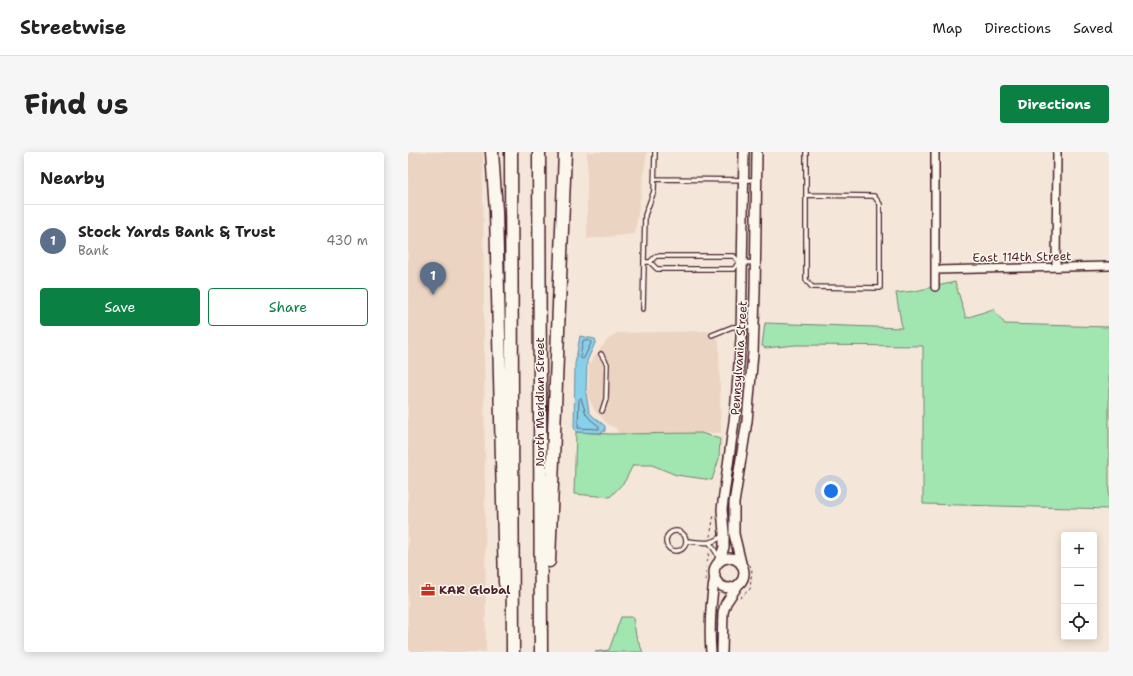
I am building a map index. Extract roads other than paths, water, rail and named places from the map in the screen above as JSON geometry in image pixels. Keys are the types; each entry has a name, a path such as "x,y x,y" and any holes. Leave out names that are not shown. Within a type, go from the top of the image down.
{"highway":[{"path":"492,152 496,211 505,588 513,651"},
{"path":"511,152 513,651"},
{"name":"North Meridian Street","path":"539,152 541,650"},
{"path":"541,650 548,564 565,152"}],"main road":[{"name":"Pennsylvania Street","path":"719,560 724,546 722,509 735,414 742,326 741,262 744,152"},
{"name":"Pennsylvania Street","path":"741,563 734,534 734,503 747,420 751,380 756,263 757,152"},
{"path":"711,652 711,621 715,568 719,560 730,557 741,563 745,575 726,603 723,612 722,652"},
{"path":"714,575 717,582 721,586 731,588 738,585"}],"street":[{"path":"935,287 936,152"},
{"path":"1056,267 1057,152"},
{"name":"East 114th Street","path":"935,270 1109,266"}],"lane":[{"path":"643,309 645,215 653,196 655,179 655,152"},
{"path":"806,152 806,195 806,280 812,287 880,288 880,204 874,196 806,195"},
{"path":"655,179 756,180"},
{"path":"650,262 656,256 734,256 741,262 756,263"},
{"path":"644,262 650,262 657,269 734,269 741,262"},
{"path":"712,335 724,329 754,326"},
{"path":"602,354 607,364 606,399 602,411"},
{"path":"687,540 683,548 677,551 669,548 666,541 668,535 674,531 681,532 687,540 709,543 716,541 724,533"},
{"path":"709,543 719,560"}],"water":[{"path":"580,336 595,339 596,341 587,361 586,393 589,412 605,426 605,431 600,433 576,432 574,427 575,364"}],"place":[{"name":"Stock Yards Bank & Trust","path":"433,295"},
{"name":"KAR Global","path":"428,590"}]}
